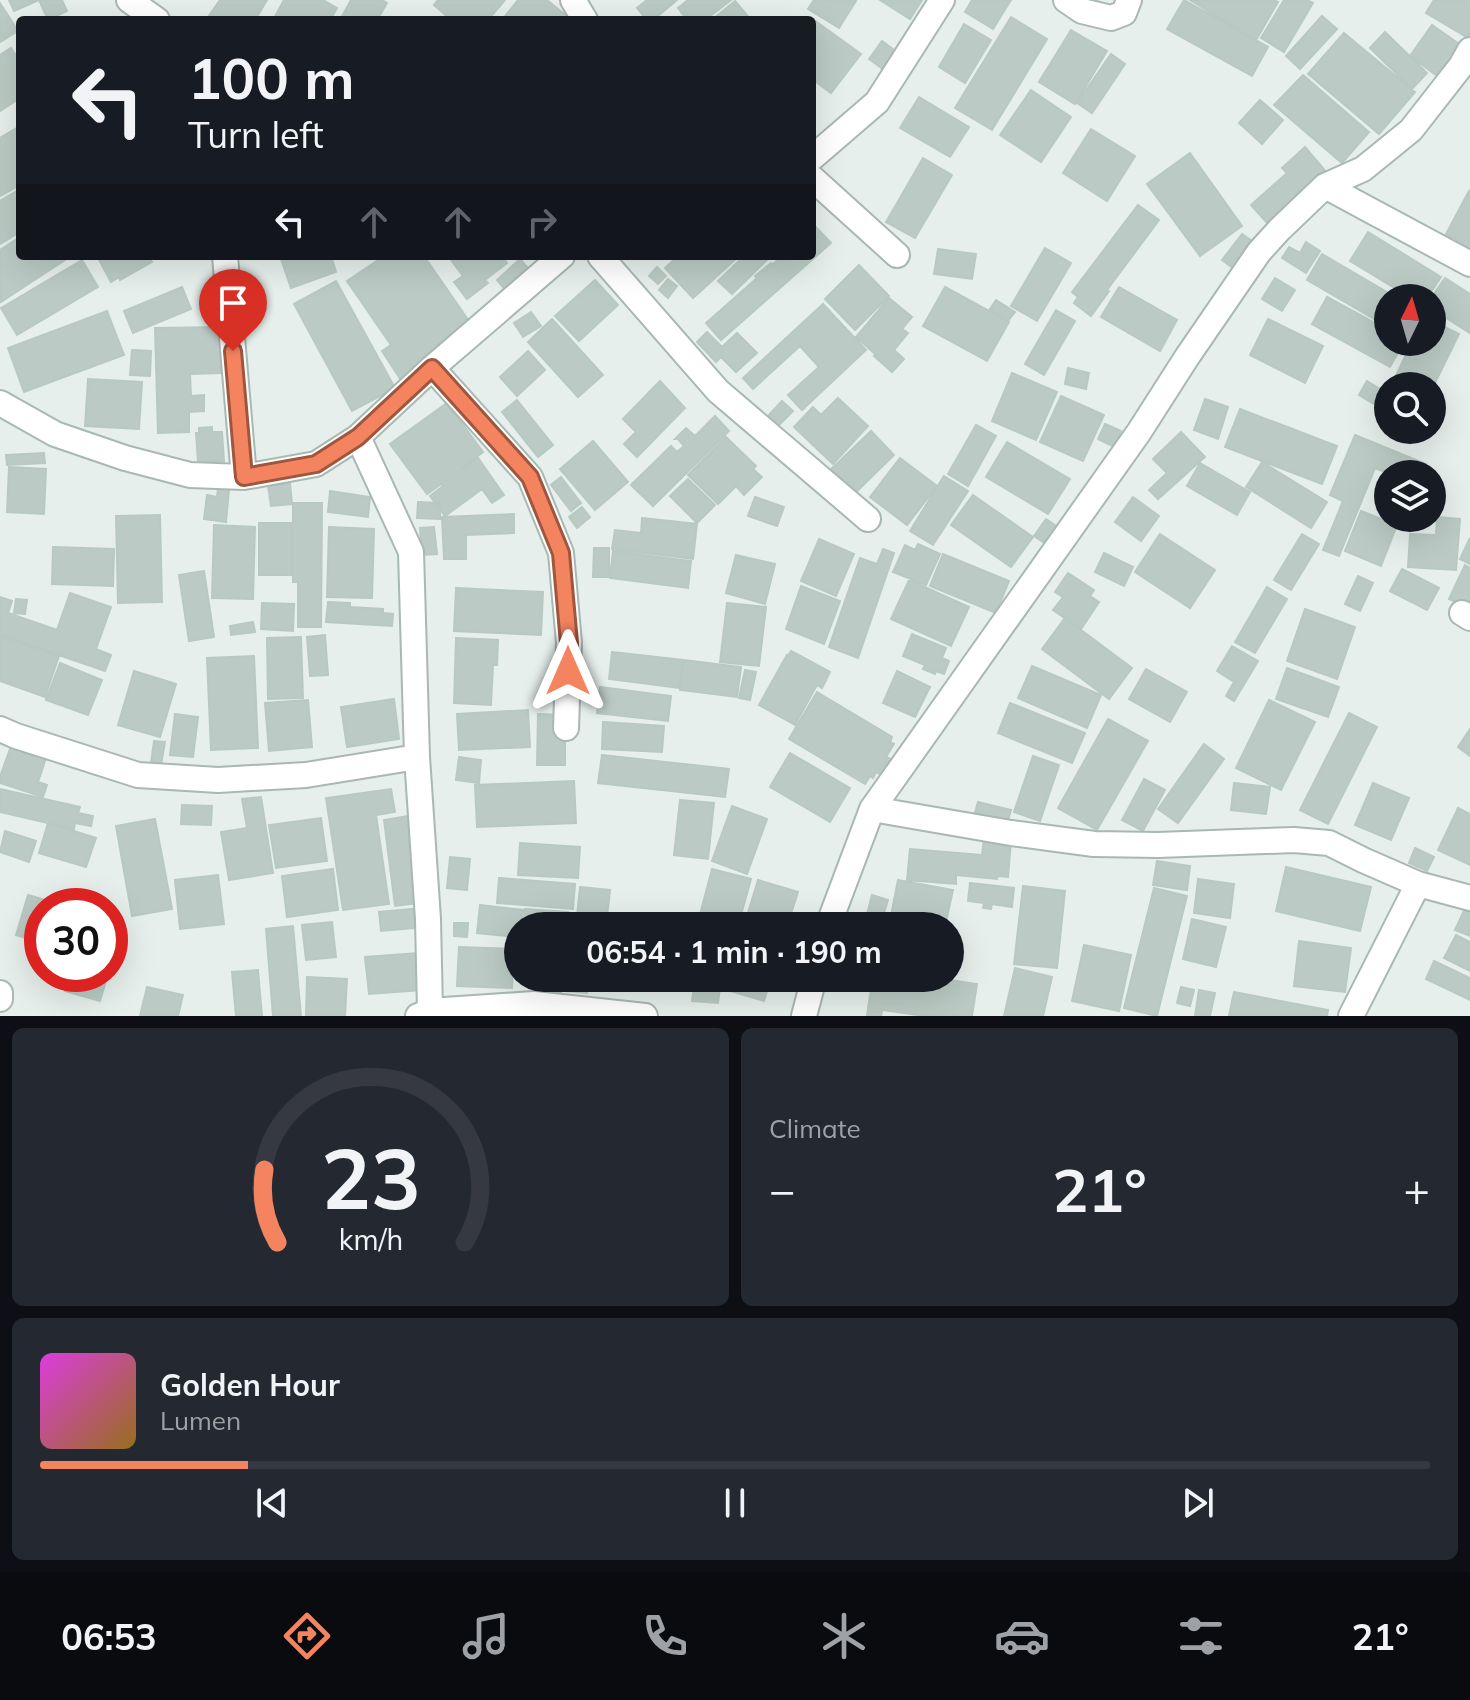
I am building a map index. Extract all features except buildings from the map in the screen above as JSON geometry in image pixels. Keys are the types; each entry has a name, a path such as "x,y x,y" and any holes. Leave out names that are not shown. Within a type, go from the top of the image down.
{"street":[{"path":"129,0 151,16"},
{"path":"816,155 877,102 942,0"},
{"path":"1066,0 1082,11 1111,18 1124,13 1129,0"},
{"path":"833,912 872,809 1139,432 1259,252 1325,186 1363,169 1411,130 1470,50"},
{"path":"816,182 897,255"},
{"path":"1325,186 1470,264"},
{"path":"225,260 244,477"},
{"path":"0,403 55,434 125,458 190,475 244,477 316,464 358,437 432,368 557,260"},
{"path":"603,260 718,391 868,519"},
{"path":"432,368 530,477 561,553 569,643 566,728"},
{"path":"358,437 411,552 417,757 428,919 423,1013 534,1004 645,1016"},
{"path":"0,729 124,771 151,776 218,780 306,775 417,757"},
{"path":"872,809 1094,844 1294,840 1329,843 1418,884 1470,898"},
{"path":"1351,1016 1418,884"},
{"path":"804,1016 810,992"}],"route":[{"path":"233,351 244,477 316,464 358,437 432,368 530,477 561,553 569,643 568,671"}]}
